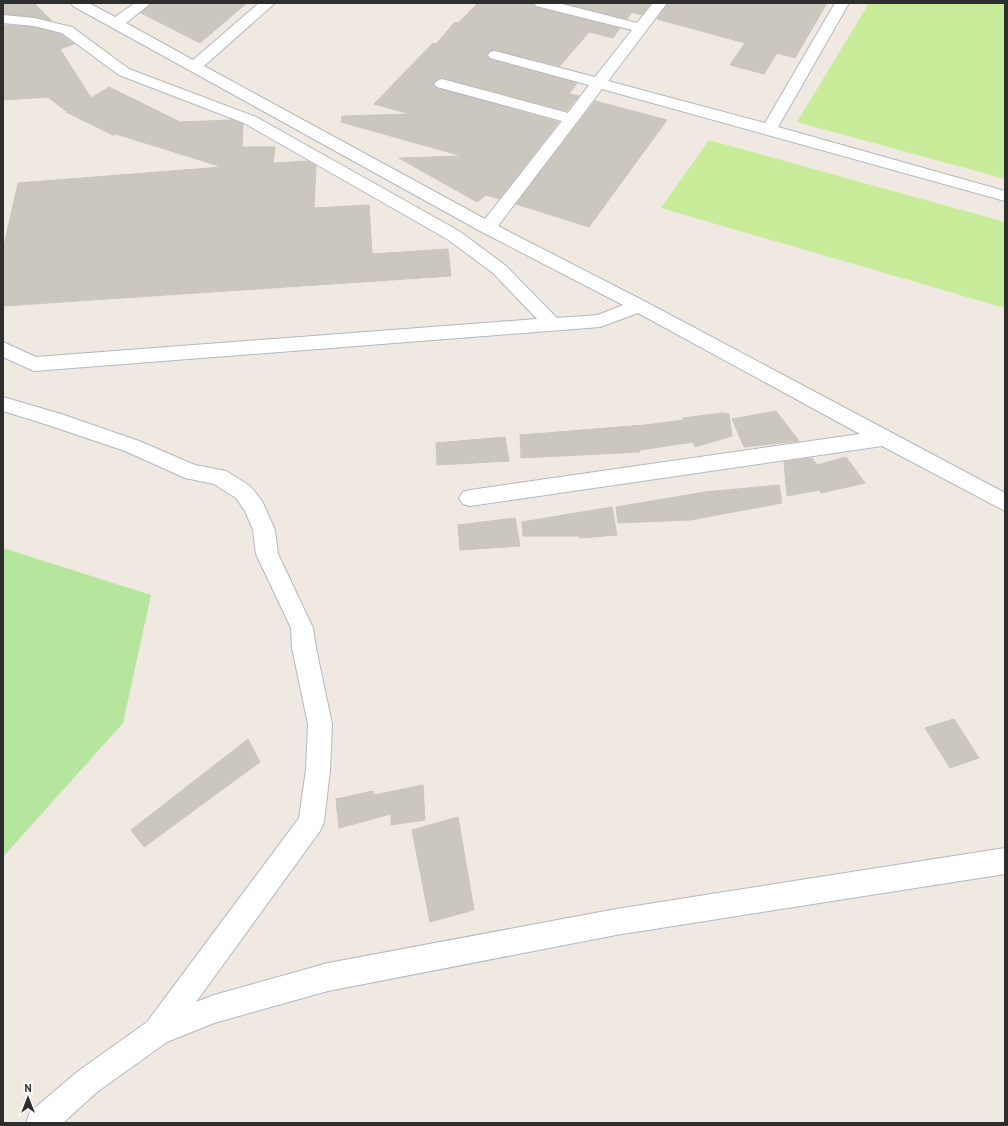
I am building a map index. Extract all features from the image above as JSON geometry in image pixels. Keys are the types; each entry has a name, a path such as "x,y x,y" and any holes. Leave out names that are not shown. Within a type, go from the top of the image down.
{"street":[{"path":"78,3 488,228 639,306 1005,503"},
{"path":"115,23 125,18 144,3"},
{"path":"195,66 268,3"},
{"path":"541,3 641,28"},
{"path":"488,228 570,118 600,82 660,3"},
{"path":"769,129 842,3"},
{"path":"3,19 34,22 67,30 124,72 250,120 453,235 499,269 553,326"},
{"path":"495,55 600,82 1005,196"},
{"path":"442,84 570,118"},
{"path":"3,349 34,364 553,326 600,321 639,306"},
{"path":"3,404 54,419 132,446 192,472 219,478 243,492 254,507 264,530 267,554 302,628 304,648 320,724 318,770 312,822 157,1032"},
{"path":"470,498 886,438"},
{"path":"41,1123 87,1082 157,1032 214,1009 328,977 616,922 1005,861"}],"green space":[{"path":"869,3 1005,4 1005,179 797,122"},
{"path":"709,140 1005,222 1005,308 661,208"},
{"path":"3,548 151,595 123,723 3,857"}],"building":[{"path":"3,3 34,3 52,21 34,17 3,14"},
{"path":"152,3 247,3 200,43 141,13"},
{"path":"478,3 533,3 536,7 620,28 613,38 589,32 560,66 495,50 490,51 487,54 490,59 577,83 569,94 579,96 567,111 442,78 433,83 437,88 559,122 499,199 486,195 477,202 399,158 462,156 341,122 342,116 410,114 374,104 433,43 436,44 455,22 458,23"},
{"path":"564,3 651,3 642,15 632,12 627,19"},
{"path":"668,3 827,3 795,58 777,53 764,74 730,65 745,43 657,19"},
{"path":"3,25 34,27 61,34 74,44 60,49 91,98 109,87 180,122 232,120 243,124 242,147 275,147 273,163 308,161 316,166 314,208 369,205 372,254 448,249 451,276 3,306 3,250 18,183 222,167 113,133 115,136 66,112 48,97 3,100"},
{"path":"595,101 667,120 589,227 516,204"},
{"path":"776,411 799,441 744,447 732,419"},
{"path":"722,413 729,414 732,436 695,447 693,442 640,450 640,452 521,458 520,435 645,425"},
{"path":"505,437 509,461 437,465 436,443"},
{"path":"846,457 865,483 821,493 819,490 787,496 784,462 812,458 817,465"},
{"path":"779,485 782,503 690,520 618,523 616,507 705,492"},
{"path":"612,507 617,535 580,538 579,536 523,536 522,522"},
{"path":"515,518 520,546 460,550 458,525"},
{"path":"954,719 979,758 950,768 925,728"},
{"path":"248,739 260,762 144,847 131,830"},
{"path":"423,785 425,820 391,825 391,814 339,828 336,799 373,791 374,795"},
{"path":"458,817 474,910 430,922 412,830"}]}
